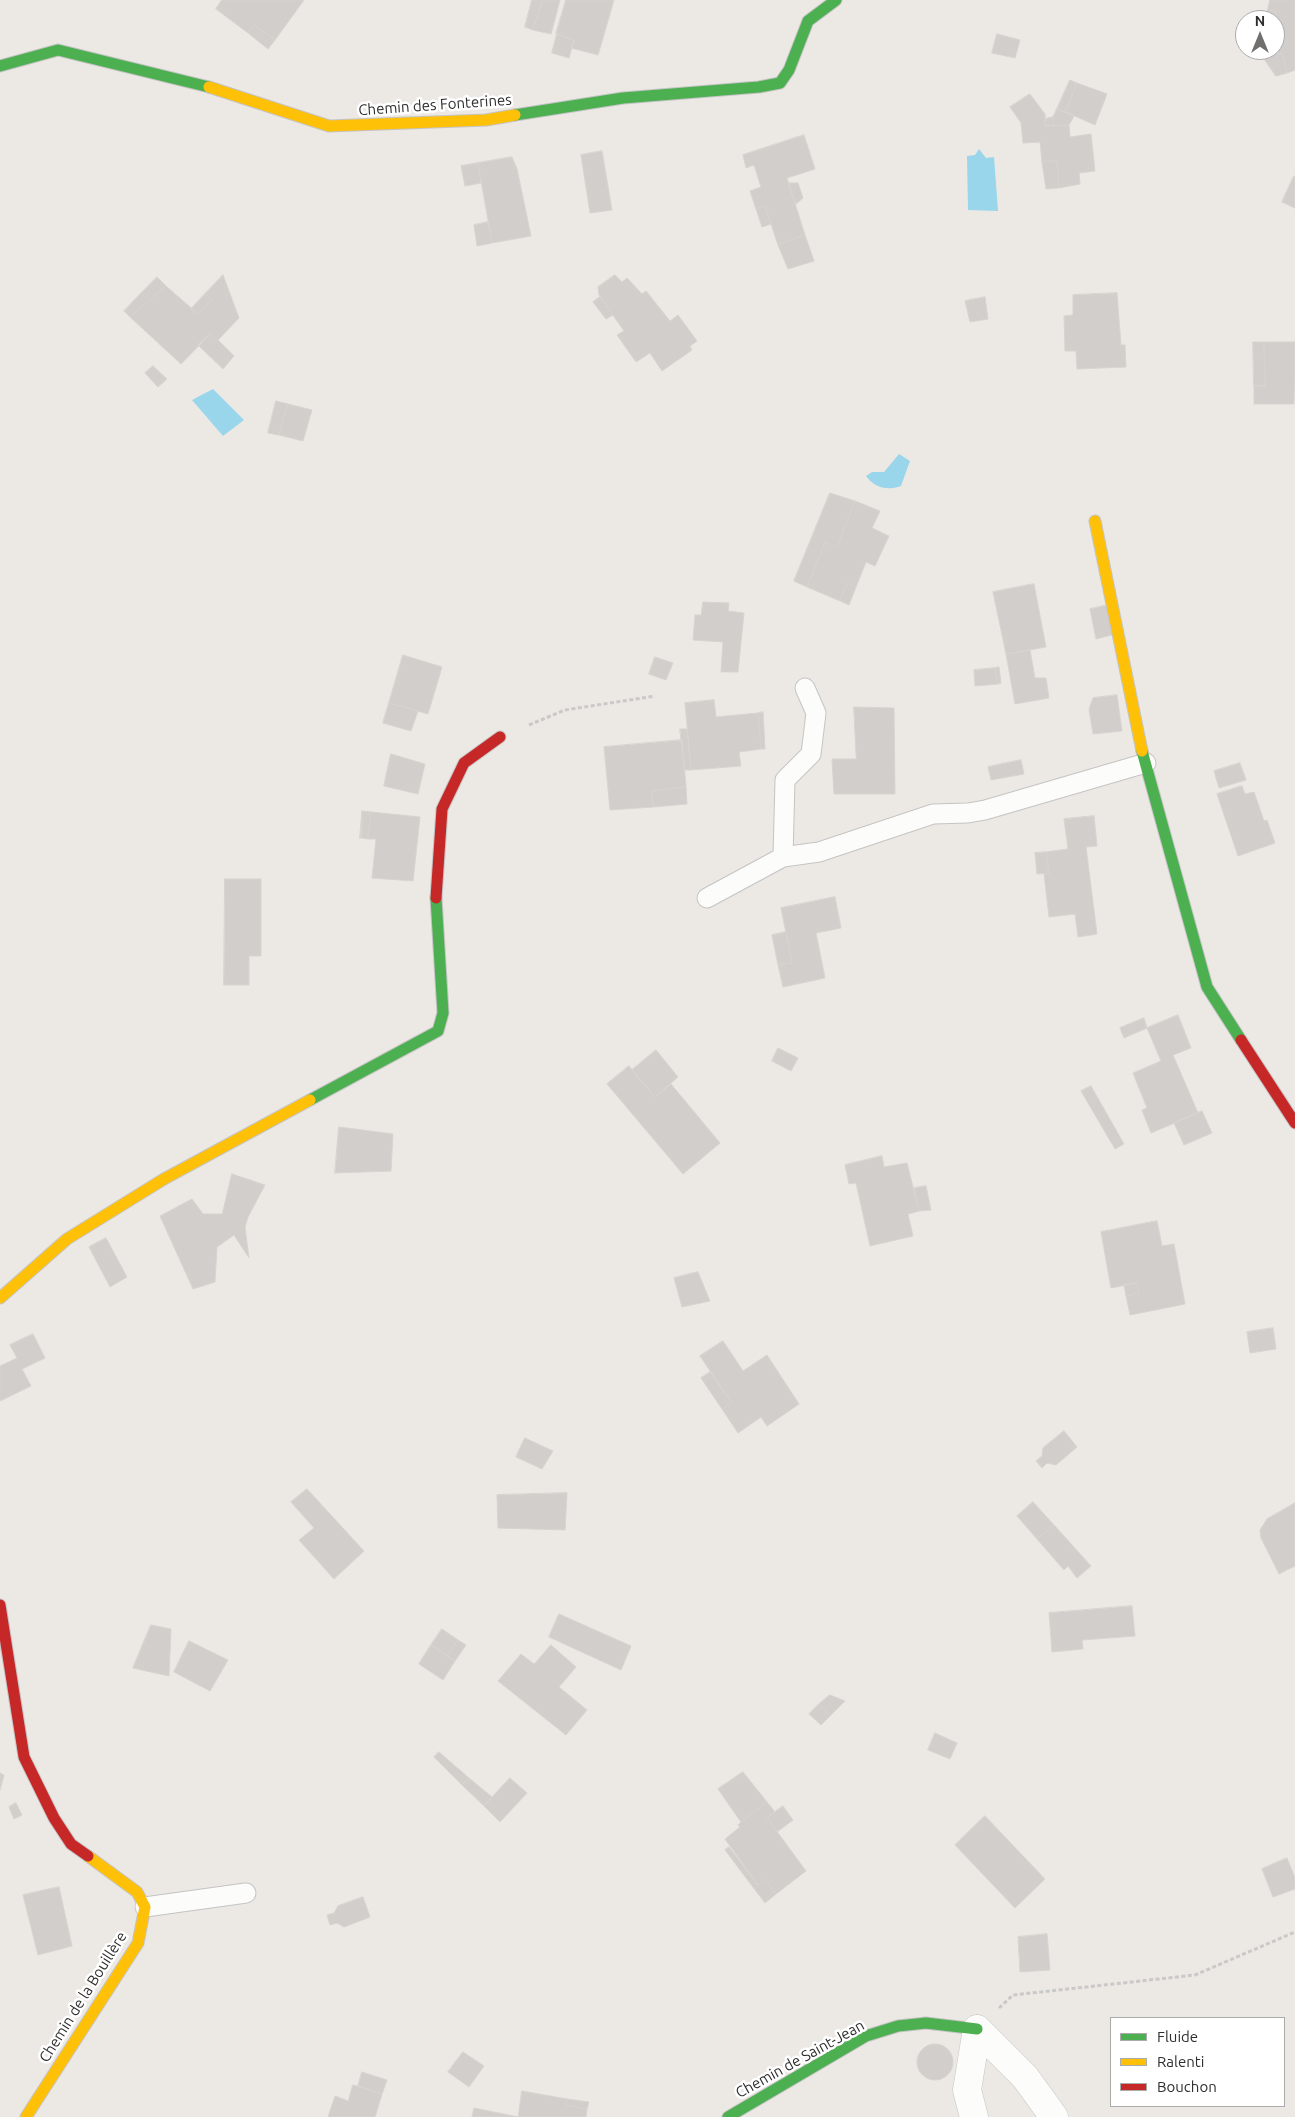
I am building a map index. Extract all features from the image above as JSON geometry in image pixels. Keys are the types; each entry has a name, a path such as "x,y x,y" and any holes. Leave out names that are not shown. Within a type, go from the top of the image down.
{"street":[{"name":"Chemin des Fonterines","path":"0,66 58,50 186,80 329,126 486,120 623,98 759,87 780,83 789,70 808,21 836,0"},
{"path":"1095,521 1146,763 1207,987 1295,1123"},
{"path":"0,1298 67,1239 164,1179 438,1031 443,1013 435,906 442,809 464,763 500,737"},
{"path":"0,1605 24,1757 54,1818 72,1844 137,1892 145,1907"},
{"name":"Chemin de la Bouillère","path":"26,2117 138,1943 145,1907"},
{"name":"Chemin de Saint-Jean","path":"728,2117 866,2036 898,2026 926,2023 977,2029"},
{"path":"974,2117 967,2090 977,2029"},
{"path":"977,2029 1025,2077 1054,2117"}],"lane":[{"path":"783,857 785,780 811,754 816,713 805,688"},
{"path":"707,898 783,857 819,852 933,814 968,813 985,810 1146,763"},
{"path":"145,1907 246,1893"}],"path":[{"path":"500,737 565,710 655,696"},
{"path":"977,2029 1013,1995 1195,1976 1295,1932"}],"water":[{"path":"979,149 986,158 994,157 998,211 968,210 967,156 975,155"},
{"path":"213,389 244,420 223,436 192,400"},
{"path":"899,454 910,461 901,486 886,488 877,486 866,476 872,472 884,472"}],"building":[{"path":"222,0 304,0 275,40 254,25 248,33 216,9"},
{"path":"532,0 543,0 533,30 525,27"},
{"path":"543,0 560,0 551,34 533,30"},
{"path":"566,0 614,0 598,55 571,48 574,40 556,34"},
{"path":"1270,0 1295,0 1295,70 1287,73 1284,60 1285,10 1268,9"},
{"path":"254,25 275,40 268,49 248,33"},
{"path":"557,34 574,40 569,58 552,53"},
{"path":"997,34 1020,40 1015,58 992,53"},
{"path":"1265,60 1284,60 1287,73 1276,76"},
{"path":"1070,80 1077,83 1066,112 1057,109"},
{"path":"1077,83 1107,94 1095,125 1066,112"},
{"path":"1030,94 1045,114 1045,126 1069,125 1070,137 1091,134 1095,171 1079,173 1080,184 1059,188 1057,161 1042,162 1040,142 1023,143 1021,123 1010,107"},
{"path":"1057,109 1074,116 1069,125 1054,126 1053,117"},
{"path":"1053,117 1054,126 1045,126 1045,119"},
{"path":"804,135 815,169 787,178 805,235 778,245 765,206 756,209 750,191 761,187 754,165 746,168 743,155"},
{"path":"602,151 612,210 590,213 581,155"},
{"path":"512,157 517,169 531,236 492,243 478,163"},
{"path":"1057,161 1059,188 1046,189 1042,162"},
{"path":"478,163 481,183 465,186 461,166"},
{"path":"1295,177 1295,208 1282,202"},
{"path":"788,183 798,183 803,198 796,204"},
{"path":"765,206 771,224 762,227 756,209"},
{"path":"488,222 492,243 477,246 474,225"},
{"path":"805,235 814,261 788,269 778,245"},
{"path":"223,275 239,318 218,340 211,333 181,364 130,317 166,286 198,314 212,299 205,294"},
{"path":"615,275 622,282 627,278 642,294 646,291 670,321 678,315 697,341 690,346 692,350 662,371 650,353 636,362 617,335 624,331 599,295 598,287"},
{"path":"157,277 166,286 130,317 124,311"},
{"path":"1117,293 1121,345 1125,345 1126,367 1077,369 1076,351 1065,351 1064,316 1073,315 1073,295"},
{"path":"205,294 212,299 198,314 191,309"},
{"path":"600,297 613,315 606,319 593,302"},
{"path":"985,297 988,319 970,322 965,301"},
{"path":"211,333 234,356 223,369 198,345"},
{"path":"1253,342 1264,342 1265,386 1254,386"},
{"path":"1264,342 1295,342 1294,404 1254,404 1254,386 1265,386"},
{"path":"153,366 167,379 158,387 145,373"},
{"path":"276,401 288,404 279,435 268,433"},
{"path":"288,404 312,410 303,441 279,435"},
{"path":"830,493 855,501 837,547 825,542 807,587 794,581"},
{"path":"855,501 880,511 872,528 889,536 875,566 866,562 856,587 847,583 840,601 807,587 825,542 837,547"},
{"path":"847,583 856,587 849,605 840,601"},
{"path":"1034,584 1046,647 1006,654 993,592"},
{"path":"703,602 729,603 728,611 744,613 738,672 721,672 723,642 693,640 695,615 701,615"},
{"path":"1108,605 1115,634 1096,639 1090,609"},
{"path":"1030,650 1035,678 1046,678 1049,698 1015,704 1006,654"},
{"path":"403,655 442,667 428,714 389,703"},
{"path":"655,657 673,663 666,680 649,674"},
{"path":"999,667 1001,683 998,684 995,668"},
{"path":"995,668 998,684 975,686 974,670"},
{"path":"1117,695 1122,731 1093,734 1089,709 1093,698"},
{"path":"714,700 716,717 758,713 761,749 739,752 741,766 691,770 685,703"},
{"path":"389,703 418,711 411,731 383,723"},
{"path":"854,707 894,708 895,794 834,794 832,759 856,759"},
{"path":"763,712 765,749 761,749 758,713"},
{"path":"680,729 687,729 691,770 685,770"},
{"path":"682,740 686,787 652,791 653,807 610,810 604,747"},
{"path":"391,754 425,764 418,794 384,786"},
{"path":"1021,760 1024,774 991,780 988,767"},
{"path":"1240,763 1246,780 1219,788 1214,771"},
{"path":"1242,786 1245,794 1254,792 1264,821 1267,820 1275,843 1238,856 1217,794"},
{"path":"686,787 687,804 653,807 652,791"},
{"path":"362,811 362,838 360,838"},
{"path":"362,811 371,812 368,839 362,838"},
{"path":"371,812 420,817 413,881 372,878 376,839 368,839"},
{"path":"1094,816 1097,846 1086,847 1097,934 1078,937 1075,914 1049,917 1044,874 1049,873 1046,852 1068,849 1064,819"},
{"path":"1046,852 1049,873 1037,874 1035,853"},
{"path":"225,879 261,879 261,956 249,956 249,985 224,985"},
{"path":"835,897 841,928 816,933 825,978 783,987 778,965 792,963 781,908"},
{"path":"786,932 792,963 778,965 772,935"},
{"path":"1178,1015 1191,1048 1173,1055 1198,1113 1151,1133 1142,1110 1147,1108 1133,1073 1161,1061 1147,1028"},
{"path":"1144,1018 1147,1028 1124,1038 1120,1028"},
{"path":"778,1048 798,1058 791,1071 772,1061"},
{"path":"656,1050 678,1077 655,1097 632,1070"},
{"path":"629,1066 655,1097 671,1084 720,1143 683,1174 607,1084"},
{"path":"1091,1086 1124,1144 1115,1149 1081,1091"},
{"path":"1202,1111 1212,1133 1184,1145 1174,1123"},
{"path":"339,1127 393,1134 391,1171 335,1173"},
{"path":"882,1156 884,1167 907,1163 919,1211 908,1214 913,1236 870,1246 856,1183 849,1184 845,1165"},
{"path":"232,1174 265,1185 248,1217 245,1227 249,1258 234,1235 217,1247 215,1282 193,1289 160,1216 192,1199 203,1214 222,1214"},
{"path":"926,1186 931,1210 919,1211 914,1188"},
{"path":"1157,1221 1162,1246 1174,1244 1185,1304 1130,1315 1126,1296 1139,1293 1137,1283 1111,1288 1101,1232"},
{"path":"106,1238 127,1277 110,1287 89,1247"},
{"path":"698,1272 710,1301 682,1307 674,1278"},
{"path":"1137,1283 1139,1293 1126,1296 1124,1285"},
{"path":"1273,1328 1276,1349 1250,1353 1247,1332"},
{"path":"33,1334 45,1358 22,1369 31,1386 0,1401 0,1366 17,1358 10,1345"},
{"path":"723,1341 743,1371 767,1355 799,1404 767,1426 761,1417 738,1433 722,1409 732,1403 700,1356"},
{"path":"710,1372 732,1403 722,1409 701,1378"},
{"path":"1064,1431 1077,1447 1056,1465 1047,1463 1042,1468 1036,1461 1042,1456 1043,1448"},
{"path":"525,1438 553,1451 542,1469 516,1457"},
{"path":"307,1489 364,1551 334,1579 299,1540 314,1528 291,1502"},
{"path":"567,1493 565,1530 498,1528 497,1495"},
{"path":"1033,1502 1054,1525 1037,1539 1017,1516"},
{"path":"1295,1503 1295,1566 1279,1574 1261,1538 1260,1530 1267,1519"},
{"path":"1054,1525 1091,1566 1077,1578 1068,1566 1064,1570 1037,1539"},
{"path":"1132,1606 1135,1636 1082,1640 1083,1649 1052,1652 1049,1613"},
{"path":"559,1614 631,1646 621,1670 549,1637"},
{"path":"151,1625 171,1629 169,1676 133,1668"},
{"path":"442,1629 458,1640 447,1656 431,1645"},
{"path":"458,1640 466,1645 455,1661 447,1656"},
{"path":"189,1641 228,1660 210,1691 174,1672"},
{"path":"431,1645 455,1661 443,1680 419,1664"},
{"path":"551,1645 576,1667 559,1687 587,1710 566,1735 498,1681 521,1654 534,1664"},
{"path":"830,1695 845,1701 830,1716 819,1704"},
{"path":"819,1704 830,1716 821,1725 809,1714"},
{"path":"935,1733 957,1743 950,1759 928,1750"},
{"path":"439,1752 469,1778 462,1785 434,1757"},
{"path":"743,1772 767,1802 741,1822 718,1789"},
{"path":"0,1773 4,1775 0,1790"},
{"path":"469,1778 492,1797 484,1806 462,1785"},
{"path":"510,1778 527,1793 500,1822 484,1806"},
{"path":"767,1802 775,1812 767,1818 806,1871 776,1894 765,1879 758,1885 725,1839 740,1827 738,1825 741,1822"},
{"path":"16,1803 22,1815 14,1819 9,1807"},
{"path":"783,1806 793,1820 777,1832 767,1818"},
{"path":"985,1816 1045,1879 1015,1908 955,1845"},
{"path":"729,1847 758,1885 765,1879 776,1894 765,1903 725,1850"},
{"path":"1287,1858 1295,1878 1295,1889 1273,1897 1262,1869"},
{"path":"59,1887 72,1946 38,1955 23,1895"},
{"path":"363,1897 370,1917 344,1927 337,1923 330,1925 327,1915 334,1913 338,1906"},
{"path":"1047,1934 1050,1970 1020,1972 1018,1937"},
{"path":"935,2044 947,2050 953,2062 947,2074 935,2080 923,2074 917,2062 923,2050"},
{"path":"463,2052 484,2066 469,2087 448,2072"},
{"path":"362,2072 387,2080 382,2094 358,2086"},
{"path":"353,2085 382,2094 375,2117 328,2117 335,2096 348,2101"},
{"path":"522,2091 567,2099 566,2105 587,2109 586,2117 518,2117"},
{"path":"567,2099 589,2102 587,2109 566,2105"},
{"path":"474,2108 518,2117 472,2117"}],"traffic: fast":[{"path":"515,115 623,98 759,87 780,83 789,70 808,21 836,0"},
{"path":"0,66 58,50 209,87"},
{"path":"1142,751 1207,987 1241,1040"},
{"path":"310,1100 438,1031 443,1013 436,898"},
{"path":"728,2117 866,2036 898,2026 926,2023 977,2029"}],"traffic: slow":[{"path":"209,87 329,126 486,120 515,115"},
{"path":"1095,521 1142,751"},
{"path":"0,1298 67,1239 164,1179 310,1100"},
{"path":"26,2117 138,1943 145,1907 137,1892 88,1856"}],"traffic: jam":[{"path":"436,898 442,809 464,763 500,737"},
{"path":"1241,1040 1295,1123"},
{"path":"0,1605 24,1757 54,1818 71,1844 88,1856"}]}
